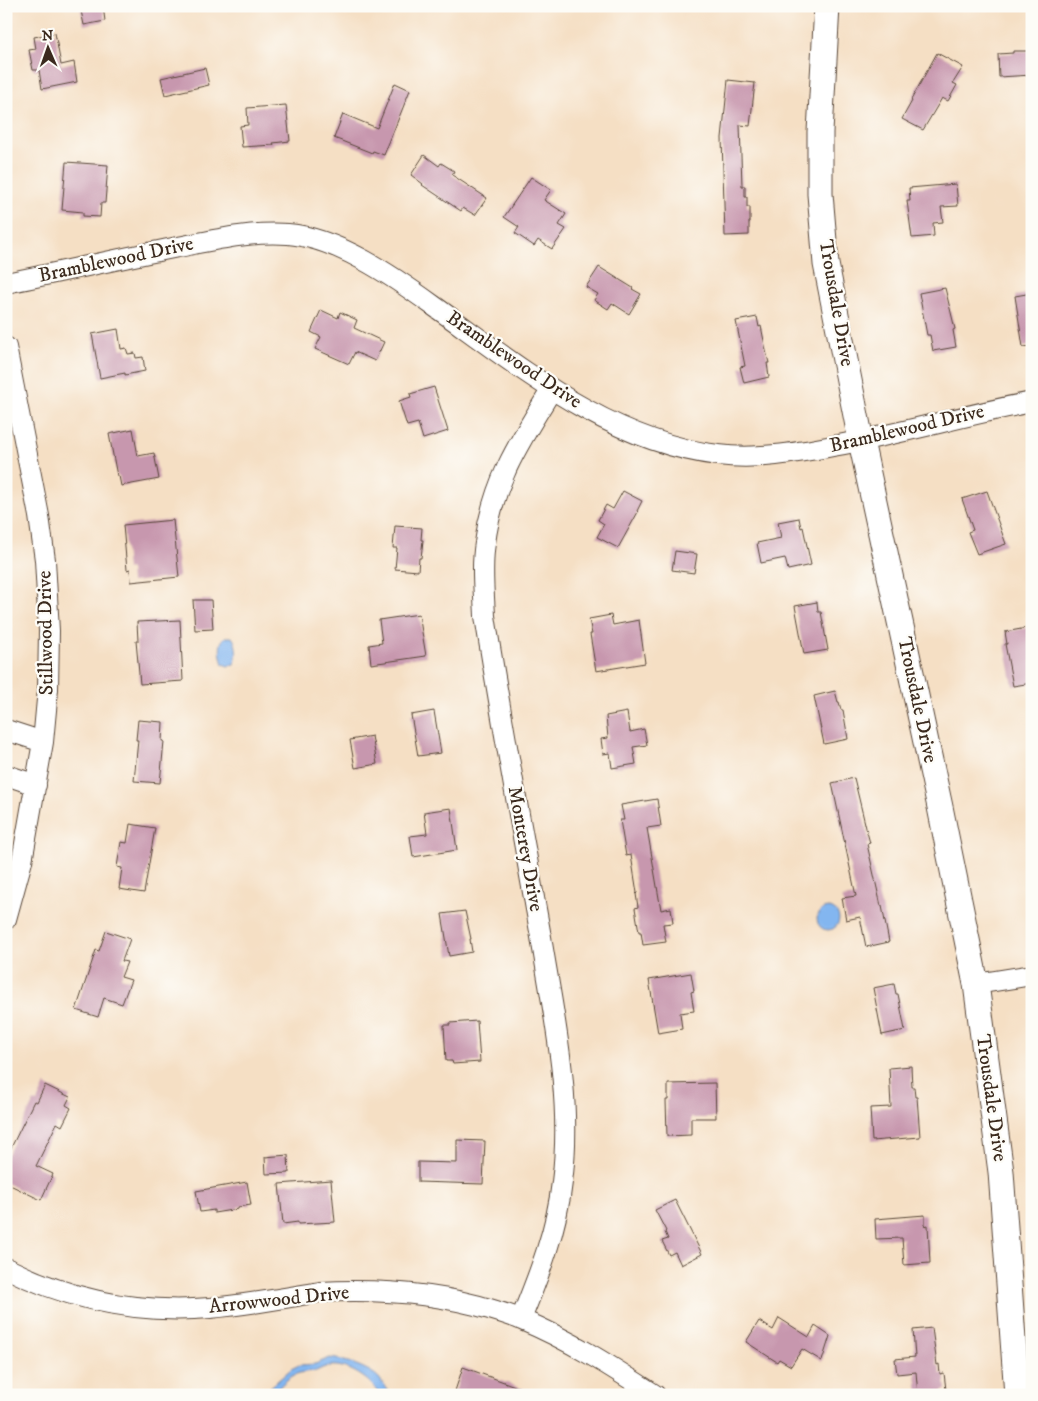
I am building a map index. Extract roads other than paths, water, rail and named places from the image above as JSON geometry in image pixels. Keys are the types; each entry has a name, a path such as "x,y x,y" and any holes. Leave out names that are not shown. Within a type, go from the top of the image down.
{"street":[{"name":"Trousdale Drive","path":"827,6 820,132 820,194 826,264 861,441 938,797 976,984 1001,1172 1016,1395"},
{"name":"Bramblewood Drive","path":"6,283 209,241 244,236 290,234 327,244 358,258 398,281 552,389 621,428 663,444 720,456 780,455 861,441 1032,402"},
{"name":"Stillwood Drive","path":"6,347 34,489 45,560 48,630 48,689 43,742 22,861 6,919"},
{"name":"Monterey Drive","path":"521,1319 546,1253 560,1198 565,1152 565,1105 552,1003 485,616 483,559 491,508 503,475 515,449 552,389"},
{"path":"6,730 43,742"},
{"path":"6,775 36,785"},
{"path":"976,984 1032,975"},
{"name":"Arrowwood Drive","path":"6,1268 40,1283 87,1299 142,1308 212,1308 320,1292 385,1292 456,1300 521,1319 573,1344 655,1395"}],"water":[{"path":"225,637 232,637 236,650 234,664 228,666 223,664 220,653 221,642"},
{"path":"828,908 836,911 839,919 836,927 828,930 820,927 817,919 820,911"},
{"path":"330,1358 348,1362 375,1374 390,1395 379,1395 371,1384 352,1370 331,1366 297,1374 281,1385 274,1395 264,1395 291,1369 299,1365 315,1364"}]}
